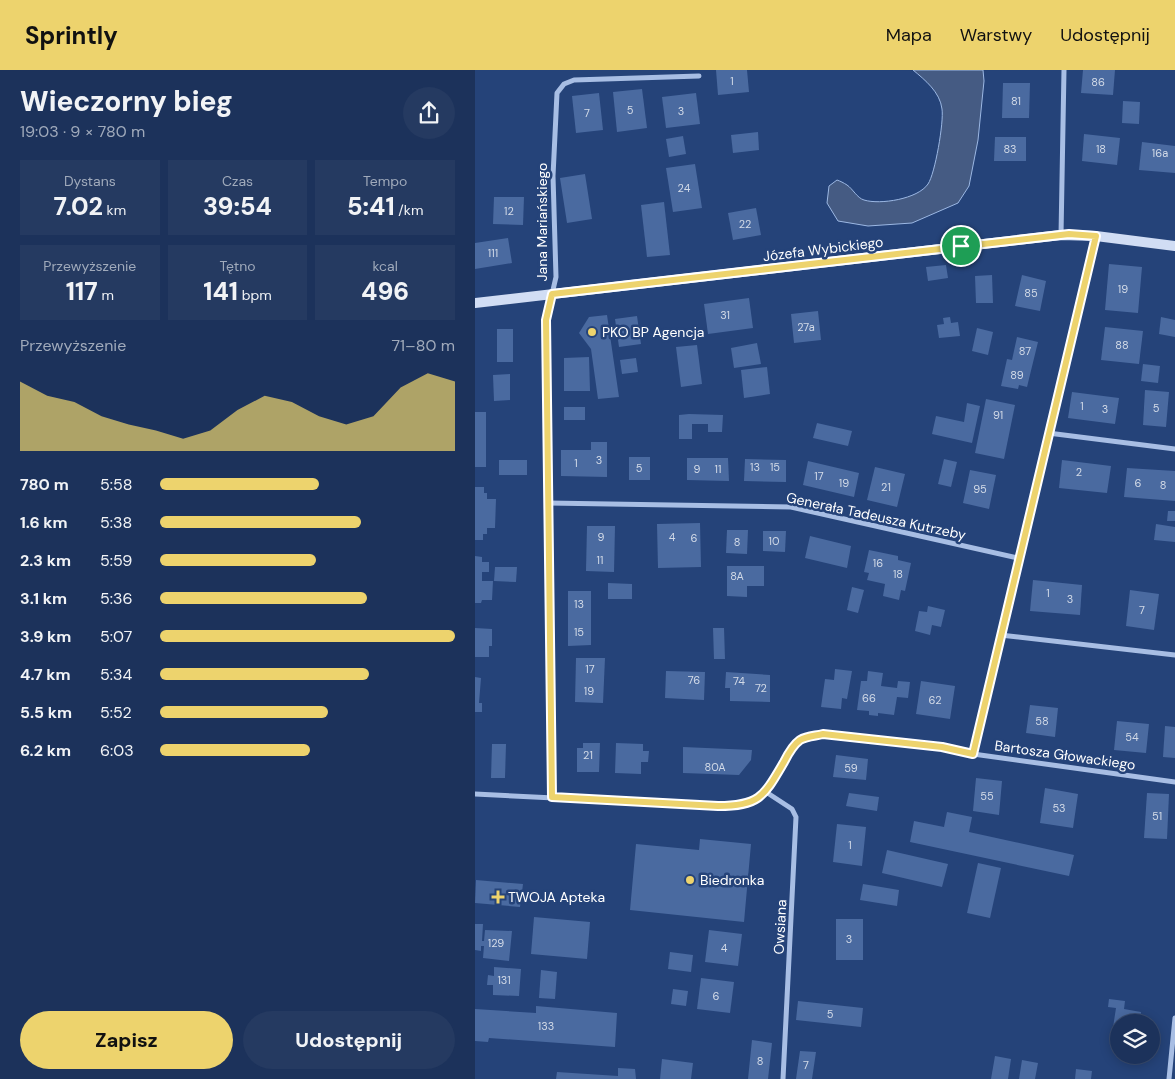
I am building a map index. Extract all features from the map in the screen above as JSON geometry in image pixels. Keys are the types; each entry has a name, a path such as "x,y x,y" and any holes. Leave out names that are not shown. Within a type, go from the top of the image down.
{"street":[{"path":"1061,235 1064,70"},
{"name":"Jana Mariańskiego","path":"552,797 546,320 556,277 553,176 557,93 564,84 574,80 699,76"},
{"name":"Józefa Wybickiego","path":"475,303 1061,235 1096,236 1175,246"},
{"path":"973,754 1096,236"},
{"path":"1048,433 1175,449"},
{"name":"Generała Tadeusza Kutrzeby","path":"548,503 791,507 1018,558"},
{"path":"1001,634 1175,655"},
{"name":"Bartosza Głowackiego","path":"765,792 795,745 807,737 823,734 942,747 973,754 1175,782"},
{"path":"475,794 730,806 752,801 765,792"},
{"name":"Owsiana","path":"765,792 792,809 796,818 783,1079"},
{"path":"1169,1079 1175,1018"}],"water":[{"path":"913,70 983,70 984,81 978,140 969,186 958,203 912,223 868,226 838,221 827,203 829,186 837,180 847,185 862,199 879,202 898,200 916,194 928,184 931,178 942,125 941,103 927,82"}],"building":[{"path":"716,70 747,70 749,92 718,95"},
{"path":"1083,70 1115,70 1113,95 1081,93"},
{"path":"1003,83 1030,83 1029,118 1002,118"},
{"path":"642,89 647,128 617,132 613,92"},
{"path":"599,93 603,130 576,133 572,96"},
{"path":"696,93 700,124 666,128 662,97"},
{"path":"1123,101 1140,102 1139,124 1122,123"},
{"path":"758,132 759,150 733,153 731,135"},
{"path":"1084,134 1120,138 1117,165 1082,161"},
{"path":"683,136 686,154 669,157 666,139"},
{"path":"995,137 1026,137 1026,161 994,161"},
{"path":"1142,142 1175,146 1175,173 1139,170"},
{"path":"695,164 702,208 673,212 666,168"},
{"path":"585,174 592,219 567,223 560,178"},
{"path":"494,197 524,197 523,225 493,224"},
{"path":"664,202 670,255 647,257 641,205"},
{"path":"756,208 761,235 733,240 728,213"},
{"path":"508,238 512,263 475,269 475,243"},
{"path":"1109,264 1142,267 1138,313 1105,310"},
{"path":"946,265 948,278 928,281 926,267"},
{"path":"992,275 993,303 976,303 975,276"},
{"path":"1022,275 1046,281 1040,311 1015,306"},
{"path":"749,298 753,328 708,334 704,304"},
{"path":"818,311 821,340 794,343 791,314"},
{"path":"607,315 619,397 598,399 591,349 579,333 589,317"},
{"path":"637,316 641,344 619,347 615,319"},
{"path":"950,317 951,323 958,322 960,336 939,338 937,325 944,324 943,318"},
{"path":"1161,317 1175,320 1175,337 1159,334"},
{"path":"1105,327 1143,331 1139,364 1101,360"},
{"path":"977,328 993,332 988,355 972,351"},
{"path":"497,329 513,329 513,362 497,362"},
{"path":"1017,337 1038,342 1027,387 1019,385 1018,389 1001,386 1007,359 1012,360"},
{"path":"757,343 761,364 734,368 731,348"},
{"path":"697,345 702,384 681,387 676,347"},
{"path":"589,357 590,391 564,391 564,358"},
{"path":"636,358 638,372 622,374 620,360"},
{"path":"1143,364 1160,366 1158,383 1141,381"},
{"path":"767,367 770,394 744,398 741,370"},
{"path":"510,374 510,400 494,401 493,375"},
{"path":"1145,390 1169,392 1166,427 1143,425"},
{"path":"1072,392 1119,398 1115,424 1068,418"},
{"path":"986,399 1015,405 1004,459 975,453"},
{"path":"967,403 980,406 972,443 932,434 936,416 964,422"},
{"path":"564,407 585,407 585,420 564,420"},
{"path":"475,412 486,412 486,467 475,467"},
{"path":"679,415 723,415 722,432 708,432 708,424 692,424 692,439 679,439"},
{"path":"817,423 852,431 848,446 813,438"},
{"path":"591,442 607,442 607,477 561,476 561,450 591,450"},
{"path":"629,457 650,457 650,480 629,480"},
{"path":"687,458 728,458 729,481 687,480"},
{"path":"745,459 786,460 786,482 744,481"},
{"path":"944,459 957,462 951,487 938,484"},
{"path":"499,460 527,460 527,475 499,475"},
{"path":"1062,460 1111,466 1107,493 1059,488"},
{"path":"808,461 859,473 854,497 803,485"},
{"path":"875,467 905,474 897,507 867,500"},
{"path":"1127,468 1175,471 1175,501 1124,497"},
{"path":"970,470 996,475 989,509 963,503"},
{"path":"475,487 484,487 487,499 496,499 495,528 487,528 487,534 483,534 483,540 475,540"},
{"path":"1168,511 1175,511 1175,521 1167,521"},
{"path":"700,523 701,567 658,568 657,524"},
{"path":"1156,524 1175,527 1175,542 1154,540"},
{"path":"587,526 615,526 614,572 586,571"},
{"path":"727,530 748,530 747,554 726,553"},
{"path":"763,531 786,531 785,552 763,551"},
{"path":"810,536 851,546 847,568 805,558"},
{"path":"869,550 898,556 898,560 911,563 905,591 901,590 899,600 883,596 885,584 867,580 869,573 864,572"},
{"path":"475,556 482,557 482,562 489,562 489,572 482,572 482,581 493,581 492,600 482,600 481,603 475,603"},
{"path":"727,566 764,566 764,586 747,586 747,597 727,596"},
{"path":"495,567 517,567 516,582 494,581"},
{"path":"1033,580 1082,585 1080,615 1030,611"},
{"path":"608,583 632,584 632,599 608,599"},
{"path":"852,587 864,590 858,613 847,610"},
{"path":"1130,590 1159,594 1154,630 1126,626"},
{"path":"568,591 591,591 591,645 568,646"},
{"path":"928,606 945,610 941,627 932,625 930,635 915,631 919,611 927,612"},
{"path":"475,628 492,629 492,646 489,646 489,657 475,657"},
{"path":"713,628 724,628 725,659 714,659"},
{"path":"576,658 605,658 603,703 575,702"},
{"path":"835,669 852,671 847,699 842,698 841,709 821,707 825,679 834,680"},
{"path":"666,671 705,672 704,700 665,698"},
{"path":"868,671 883,673 881,686 897,688 898,681 910,682 908,698 897,697 894,715 878,713 878,716 869,715 869,711 857,710 861,681 867,681"},
{"path":"726,672 770,675 770,702 730,701 730,688 725,688"},
{"path":"475,677 481,678 479,703 482,703 482,712 475,712"},
{"path":"921,681 955,686 950,719 916,714"},
{"path":"1030,705 1058,708 1055,737 1026,733"},
{"path":"1117,721 1149,724 1146,753 1114,750"},
{"path":"1165,726 1175,727 1175,758 1163,757"},
{"path":"583,743 600,743 599,772 577,772 577,748 583,748"},
{"path":"616,743 643,744 643,751 649,751 648,762 641,762 641,774 615,773"},
{"path":"492,744 506,744 505,778 491,778"},
{"path":"683,747 752,750 751,760 739,775 683,773"},
{"path":"836,755 868,759 866,780 833,777"},
{"path":"976,778 1002,781 999,815 973,811"},
{"path":"1045,788 1078,794 1073,828 1040,823"},
{"path":"849,793 879,797 877,811 846,806"},
{"path":"1147,793 1169,794 1167,839 1144,838"},
{"path":"947,812 972,817 969,832 1074,855 1069,876 910,842 914,821 944,827"},
{"path":"837,824 866,827 862,866 833,862"},
{"name":"Biedronka","path":"700,839 751,844 744,922 630,910 636,844 699,850"},
{"path":"887,850 948,864 942,887 882,873"},
{"path":"978,863 1001,868 990,918 967,913"},
{"name":"TWOJA Apteka","path":"476,880 523,884 520,907 475,903"},
{"path":"863,884 899,890 897,906 860,900"},
{"path":"534,917 590,922 587,959 531,954"},
{"path":"836,919 863,919 863,960 836,960"},
{"path":"475,924 483,924 482,941 484,941 485,930 512,931 509,961 483,958 484,946 481,946 481,951 475,950"},
{"path":"709,930 742,934 738,966 705,962"},
{"path":"670,952 693,955 691,972 668,969"},
{"path":"494,967 521,969 519,996 493,995 493,985 487,985 488,975 494,976"},
{"path":"541,970 557,972 555,999 539,998"},
{"path":"701,978 734,982 730,1013 697,1009"},
{"path":"673,989 688,991 686,1006 671,1004"},
{"path":"1109,999 1125,1001 1124,1009 1141,1012 1141,1014 1115,1014 1116,1008 1108,1007"},
{"path":"798,1001 863,1008 861,1027 796,1020"},
{"path":"536,1006 617,1013 615,1047 489,1038 488,1042 475,1041 475,1009 536,1013"},
{"path":"752,1040 772,1043 768,1079 748,1079"},
{"path":"800,1051 816,1052 812,1079 796,1079"},
{"path":"995,1056 1011,1059 1008,1079 991,1079"},
{"path":"662,1059 693,1063 691,1079 660,1079"},
{"path":"1022,1060 1038,1063 1035,1079 1019,1079"},
{"path":"618,1068 635,1069 636,1079 556,1079 557,1072 618,1076"},
{"path":"1076,1069 1092,1071 1091,1079 1075,1079"}],"place":[{"name":"PKO BP Agencja","path":"592,332"},
{"name":"Biedronka","path":"690,880"},
{"name":"TWOJA Apteka","path":"498,897"}],"route":[{"path":"1069,234 1096,236 973,754 942,747 823,734 800,740 789,753 767,790 757,799 741,804 718,806 552,797 546,320 552,294 961,246 1069,234"}]}
